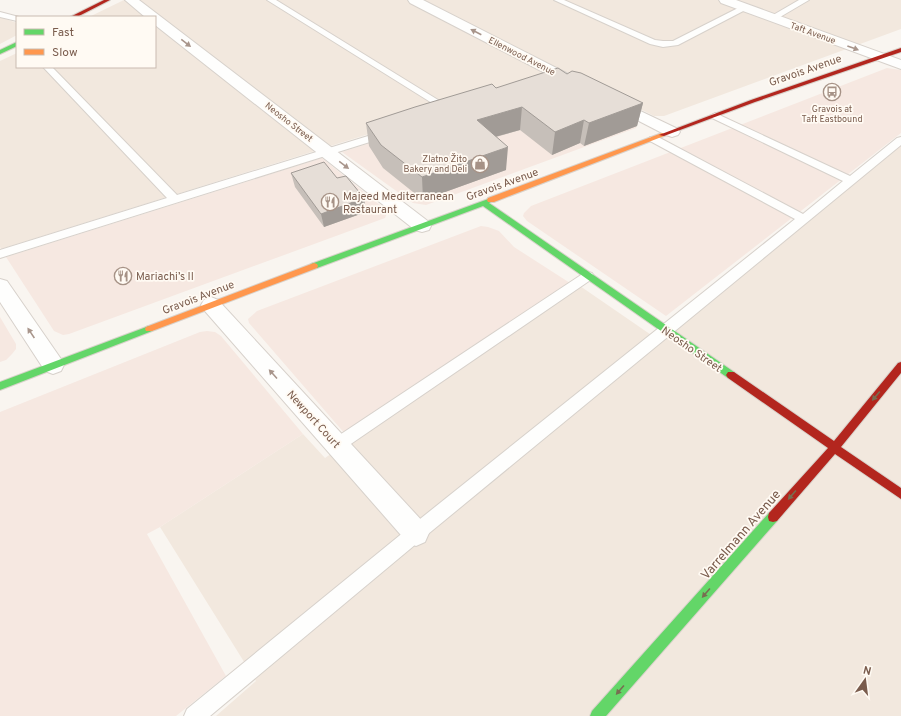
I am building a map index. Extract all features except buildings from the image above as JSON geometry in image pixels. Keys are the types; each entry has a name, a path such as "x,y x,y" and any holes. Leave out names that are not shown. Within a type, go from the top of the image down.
{"main road":[{"path":"75,16 108,0"},
{"path":"0,52 16,44"},
{"name":"Gravois Avenue","path":"0,386 672,132 901,50"},
{"name":"Neosho Street","path":"484,203 901,494"},
{"name":"Varrelmann Avenue","path":"597,716 834,448 901,366"}],"street":[{"name":"Neosho Street","path":"131,0 151,16"},
{"name":"Ellenwood Avenue","path":"414,0 557,79 590,90"},
{"name":"Taft Avenue","path":"725,0 901,65"},
{"name":"Neosho Street","path":"156,20 422,226"},
{"path":"603,97 672,132"},
{"path":"0,286 53,365"},
{"name":"Newport Court","path":"211,305 416,533"}],"lane":[{"path":"271,0 458,112 440,118"},
{"path":"558,0 653,42 663,44 675,43 745,8"},
{"path":"772,18 805,0"},
{"path":"0,14 16,19"},
{"path":"48,68 175,200"},
{"path":"715,116 851,180"},
{"path":"0,254 175,200 326,151 396,131"},
{"path":"654,139 804,219"},
{"path":"194,716 416,533 901,140"},
{"path":"337,445 588,276"}],"shaded area":[{"path":"124,0 901,0 901,29 664,116 654,116 567,72 1,249 0,61 16,53 16,68 156,68 156,16 91,16"},
{"path":"0,17 16,23 16,36 0,44"},
{"path":"887,68 901,70 901,133 666,316 527,221 523,216 531,206"},
{"path":"560,83 637,123 636,128 426,205 413,203 342,152"},
{"path":"901,144 901,716 216,716 256,681 160,527 303,434 325,458 580,286 660,341"},
{"path":"322,158 386,210 387,213 385,218 69,334 63,335 54,331 6,257"},
{"path":"481,226 499,231 514,247 570,283 346,435 249,323 248,319 257,311"},
{"path":"0,317 16,344 16,349 6,360 0,362"},
{"path":"200,332 215,332 221,336 303,434 147,534 226,676 176,716 0,716 0,412"}],"traffic: fast":[{"path":"0,52 16,44"},
{"path":"314,266 491,200"},
{"path":"484,203 731,375"},
{"path":"0,386 149,329"},
{"path":"597,716 773,517"}],"traffic: slow":[{"path":"491,200 662,135"},
{"path":"149,329 314,266"}],"traffic: jam":[{"path":"75,16 108,0"},
{"path":"662,135 753,101 901,50"},
{"path":"773,517 834,448 901,366"},
{"path":"731,375 901,494"}],"place":[{"name":"Gravois at Taft Eastbound","path":"832,92"},
{"name":"Zlatno Žito Bakery and Deli","path":"480,164"},
{"name":"Majeed Mediterranean Restaurant","path":"330,202"},
{"name":"Mariachi’s II","path":"123,276"}]}
